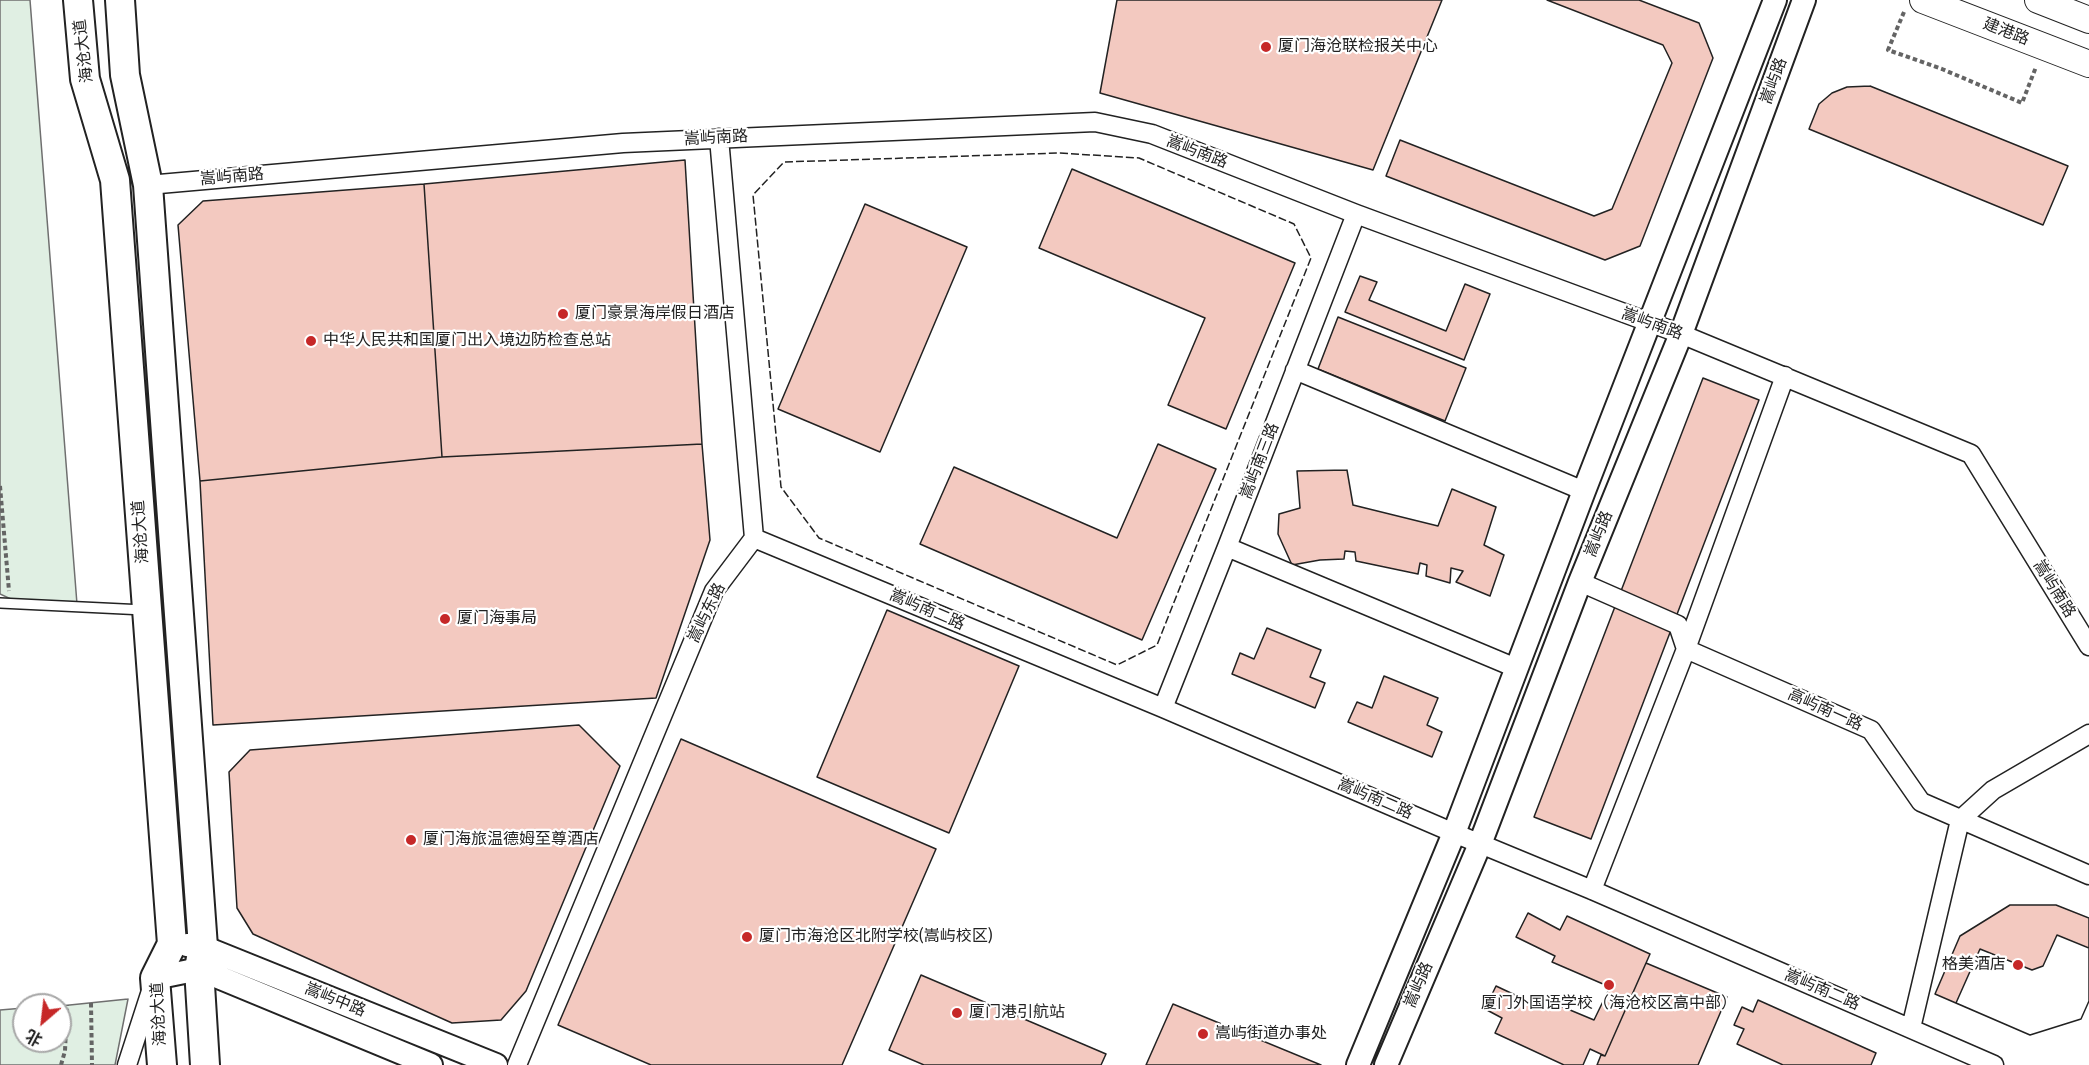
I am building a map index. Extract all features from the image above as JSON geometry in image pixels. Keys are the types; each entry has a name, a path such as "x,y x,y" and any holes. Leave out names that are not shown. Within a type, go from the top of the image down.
{"main road":[{"name":"海沧大道","path":"78,0 85,79 115,180 172,944 156,978 162,1065"},
{"name":"海沧大道","path":"120,0 125,75 148,185 201,958 205,1065"},
{"path":"2038,0 2089,20"},
{"name":"建港路","path":"1914,5 2089,64"}],"street":[{"name":"嵩屿路","path":"1358,1065 1454,833 1584,490 1775,0"},
{"name":"嵩屿路","path":"1386,1065 1480,844 1580,582 1681,334 1803,0"},
{"name":"嵩屿南路","path":"148,185 623,143 719,138 1095,122 1152,134 1356,214 1681,334 1971,454 2089,645"},
{"path":"719,138 754,538"},
{"name":"嵩屿南三路","path":"1162,708 1356,214"},
{"path":"1295,370 1584,490"},
{"path":"1592,890 1686,649 1785,376"},
{"name":"嵩屿南二路","path":"754,538 1592,890 1994,1065"},
{"name":"嵩屿东路","path":"517,1065 714,591 754,538"},
{"path":"1227,547 1516,668"},
{"path":"1580,582 1678,625 1686,649"},
{"name":"高屿南一路","path":"1686,649 1871,730 1921,802 2089,875"},
{"path":"1911,1028 1960,820 1993,790 2089,735"},
{"name":"嵩屿中路","path":"172,944 431,1065"},
{"path":"127,1065 156,978 201,958"},
{"name":"嵩屿中路","path":"201,958 496,1065"}],"lane":[{"path":"5,604 147,611"}],"path":[{"path":"1914,5 1888,50 1942,69 2022,103 2044,47"},
{"path":"0,486 5,604"},
{"path":"91,1004 92,1065"}],"green space":[{"path":"0,0 30,0 77,604 15,601 0,594"},
{"path":"128,999 115,1065 0,1065 0,1010 12,1009 12,1053 72,1053 72,1005"}],"building":[{"name":"厦门海沧联检报关中心","path":"1117,0 1442,0 1373,170 1100,93"},
{"path":"1547,0 1639,0 1699,23 1713,58 1640,246 1605,260 1386,176 1400,140 1594,216 1612,209 1672,63 1663,45"},
{"path":"1870,86 2068,166 2043,225 1809,129 1819,104 1832,93 1847,87"},
{"name":"厦门豪景海岸假日酒店","path":"685,160 702,444 442,457 424,184"},
{"path":"1072,169 1295,263 1226,429 1168,405 1205,318 1039,248"},
{"name":"中华人民共和国厦门出入境边防检查总站","path":"424,184 442,457 200,481 178,225 203,201"},
{"path":"865,204 967,247 880,452 778,409"},
{"path":"1360,276 1377,282 1369,300 1446,331 1465,284 1490,294 1464,360 1345,312"},
{"path":"1338,317 1466,368 1445,421 1318,369"},
{"path":"1703,378 1759,400 1591,839 1534,817"},
{"name":"厦门海事局","path":"702,444 710,540 656,698 213,725 200,481 442,457"},
{"path":"1158,444 1216,469 1142,640 920,544 954,467 1117,538"},
{"path":"1347,470 1353,505 1438,526 1452,489 1496,507 1484,545 1504,555 1490,596 1456,582 1463,571 1451,568 1450,583 1426,576 1427,565 1420,563 1418,574 1356,561 1355,552 1345,551 1344,559 1292,565 1278,534 1279,514 1300,508 1297,471"},
{"path":"887,610 1019,666 949,833 817,777"},
{"path":"1267,628 1321,650 1310,677 1325,683 1315,708 1232,674 1240,653 1254,659"},
{"path":"1384,676 1438,698 1427,725 1442,732 1432,757 1348,722 1357,702 1372,708"},
{"name":"厦门海旅温德姆至尊酒店","path":"579,725 620,766 526,991 501,1020 452,1023 253,934 237,908 229,772 250,750"},
{"name":"厦门市海沧区北附学校(嵩屿校区)","path":"681,739 936,849 842,1065 651,1065 558,1025"},
{"name":"格美酒店","path":"2010,905 2056,905 2089,918 2089,1001 2081,1019 2030,1035 1935,994 1960,936"},
{"path":"1528,913 1560,930 1567,916 1650,954 1605,1056 1590,1049 1583,1065 1564,1065 1495,1033 1502,1018 1485,1009 1496,986 1530,1002 1534,995 1594,1020 1610,987 1552,962 1555,956 1516,937"},
{"path":"2057,935 2089,948 2089,1001 2081,1019 2030,1035 1956,1003 1980,949 2032,970 2043,966"},
{"path":"1646,963 1727,997 1698,1065 1597,1065 1601,1055 1605,1056"},
{"name":"厦门港引航站","path":"921,975 1106,1054 1101,1065 924,1065 889,1050"},
{"path":"1758,1000 1876,1053 1871,1065 1783,1065 1737,1044 1744,1029 1734,1025 1742,1007 1753,1012"},
{"name":"嵩屿街道办事处","path":"1173,1004 1321,1065 1146,1065"}],"fence":[{"path":"1060,153 1139,158 1294,224 1311,258 1157,645 1117,665 819,538 781,487 753,195 784,162 1060,153"}],"place":[{"name":"厦门海沧联检报关中心","path":"1266,47"},
{"name":"厦门豪景海岸假日酒店","path":"563,314"},
{"name":"中华人民共和国厦门出入境边防检查总站","path":"311,341"},
{"name":"厦门海事局","path":"445,619"},
{"name":"厦门海旅温德姆至尊酒店","path":"411,840"},
{"name":"厦门市海沧区北附学校(嵩屿校区)","path":"747,937"},
{"name":"格美酒店","path":"2018,965"},
{"name":"厦门外国语学校（海沧校区高中部）","path":"1609,985"},
{"name":"厦门港引航站","path":"957,1013"},
{"name":"嵩屿街道办事处","path":"1203,1034"}]}
